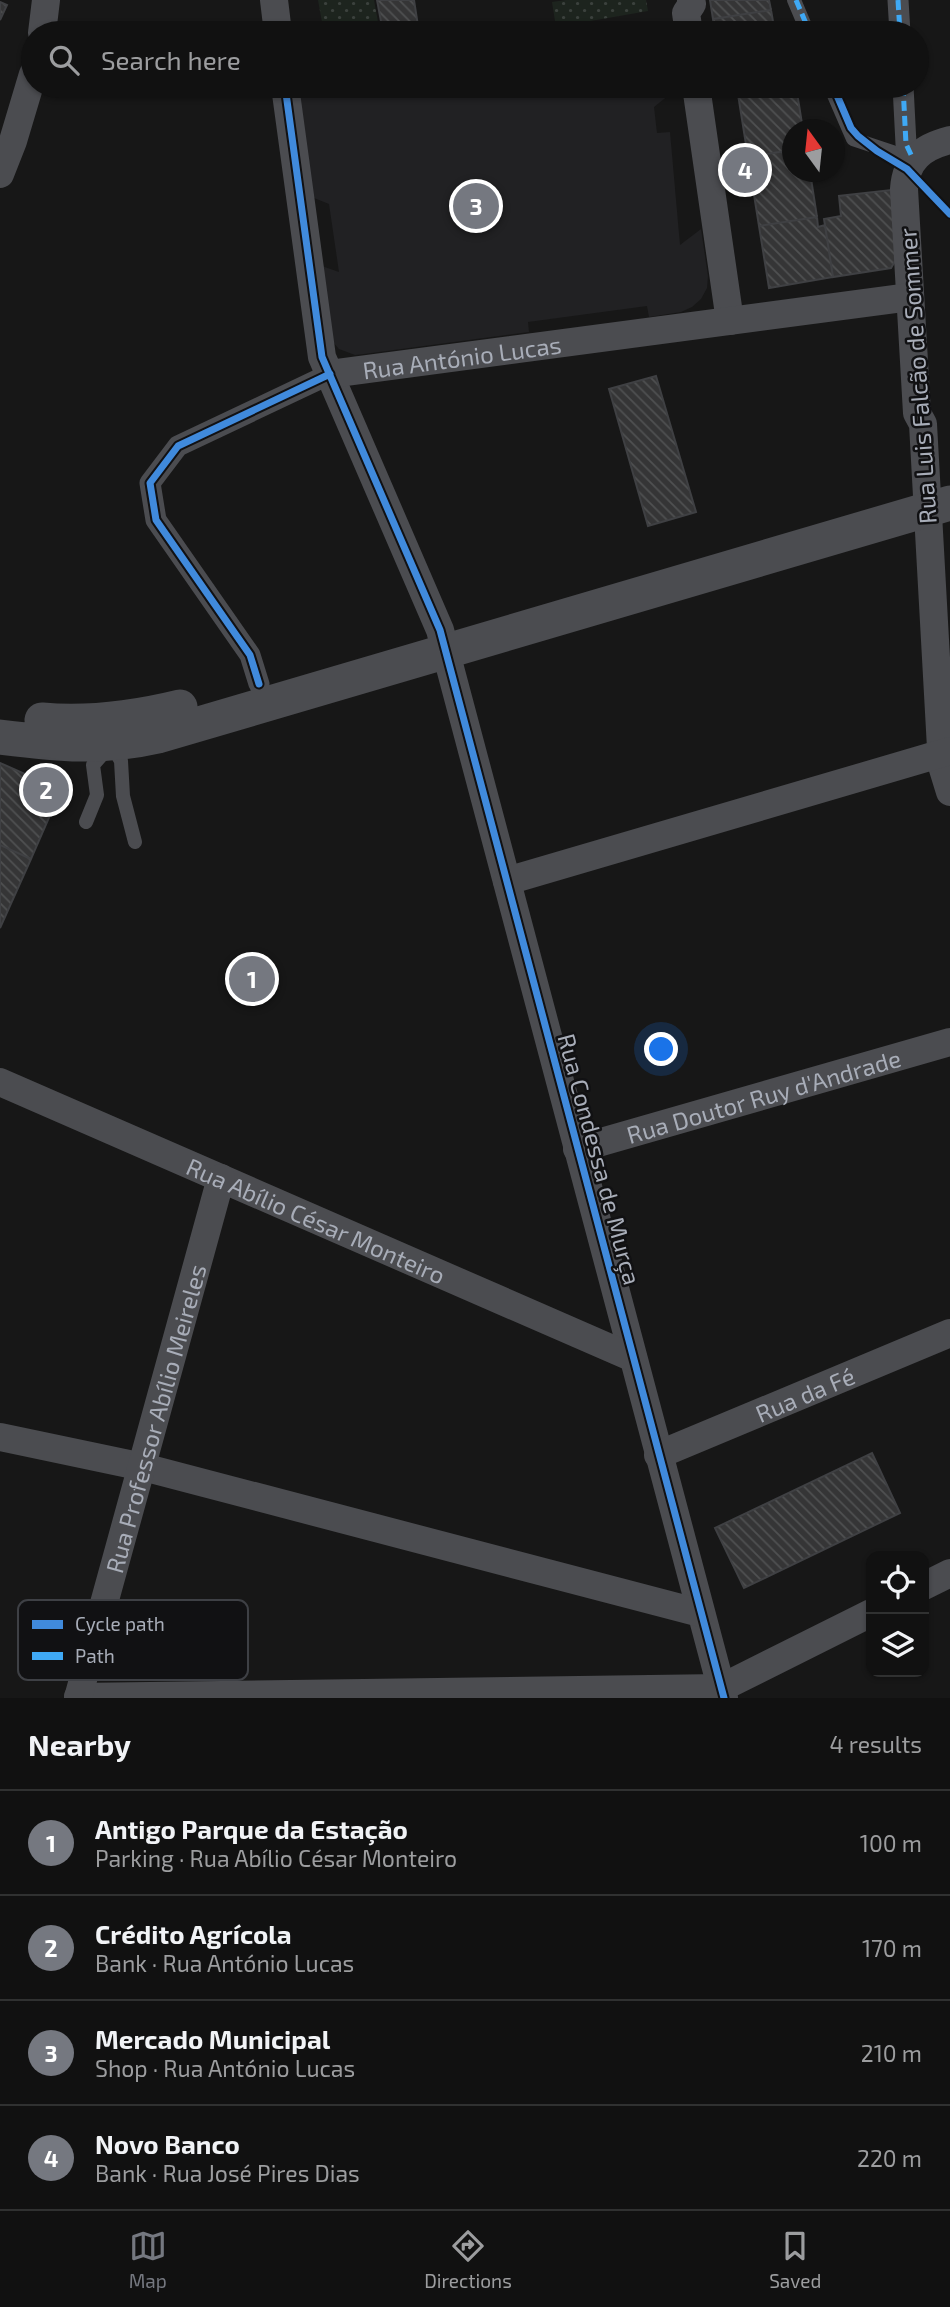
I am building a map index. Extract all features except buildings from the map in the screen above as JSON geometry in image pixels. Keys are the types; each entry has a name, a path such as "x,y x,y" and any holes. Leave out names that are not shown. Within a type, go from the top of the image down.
{"street":[{"path":"43,21 46,0"},
{"path":"274,0 277,21"},
{"path":"898,0 899,21"},
{"path":"0,174 26,98"},
{"name":"Rua Condessa de Murça","path":"287,98 322,357 443,641 723,1693"},
{"path":"698,98 730,321"},
{"name":"Rua Luis Falcão de Sommer","path":"904,98 906,144 913,159 907,169 904,190 917,413 923,424 938,495 946,752 942,766 950,792"},
{"path":"913,159 929,146 950,140"},
{"name":"Rua António Lucas","path":"259,684 250,656 156,520 150,483 177,446 330,374 910,297"},
{"path":"0,715 110,732 158,736 443,641 938,495"},
{"path":"0,737 63,744 110,732 179,707 259,684 443,641"},
{"path":"507,881 946,752"},
{"name":"Rua Doutor Ruy d'Andrade","path":"577,1149 950,1042"},
{"name":"Rua Abílio César Monteiro","path":"0,1082 632,1358"},
{"name":"Rua Professor Abílio Meireles","path":"105,1600 221,1178"},
{"name":"Rua da Fé","path":"658,1455 950,1333"},
{"path":"1,1444 143,1467 700,1613"},
{"path":"929,1584 950,1573"},
{"path":"78,1697 723,1693 869,1614"},
{"name":"Rua Professor Abílio Meireles","path":"78,1697 83,1680"}],"lane":[{"path":"794,0 803,21"},
{"path":"836,98 853,139 913,159"},
{"path":"86,822 97,795 93,765 110,732"},
{"path":"110,732 121,761 122,796 135,842"}],"shaded area":[{"path":"318,0 374,0 378,21 322,21"},
{"path":"646,0 648,11 590,21 555,21 552,2"},
{"path":"298,98 665,98 654,107 657,133 670,132 680,245 701,229 708,276 707,288 701,299 681,312 649,317 647,306 528,322 529,332 355,355 339,349 333,342 319,265 339,272 329,204 309,196"}],"marked path":[{"path":"796,0 805,21"},
{"path":"898,0 899,21"},
{"path":"904,98 906,144 913,159"}],"cycle path":[{"path":"287,98 322,357 440,630 724,1698"},
{"path":"838,98 851,128 858,136 907,169 950,214"},
{"path":"259,684 250,655 156,520 150,483 178,446 330,374"}],"place":[{"name":"Novo Banco","path":"745,170"},
{"name":"Mercado Municipal","path":"476,206"},
{"name":"Crédito Agrícola","path":"46,790"},
{"name":"Antigo Parque da Estação","path":"252,979"}]}
